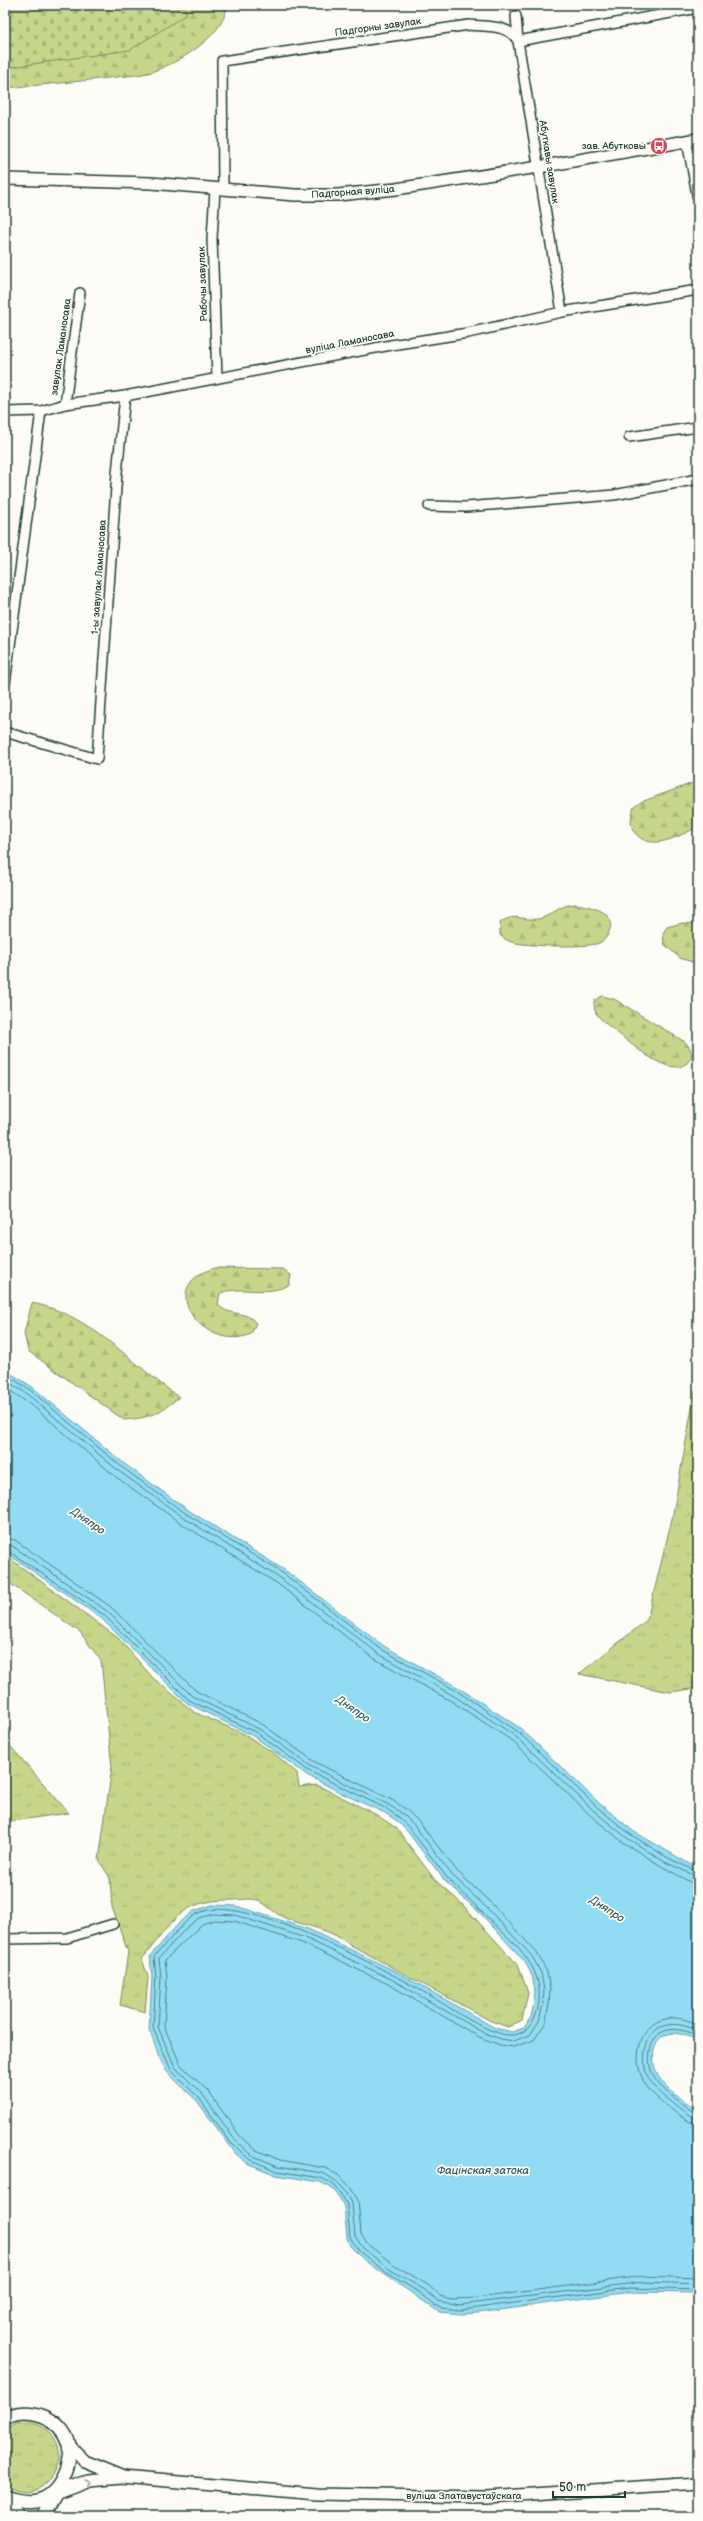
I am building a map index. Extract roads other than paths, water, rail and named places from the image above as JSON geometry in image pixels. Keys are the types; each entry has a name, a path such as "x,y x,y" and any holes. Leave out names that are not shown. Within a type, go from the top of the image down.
{"main road":[{"path":"9,2414 42,2415 63,2434 69,2445 68,2464 43,2516"},
{"path":"5,2498 31,2502 44,2499 55,2493"},
{"path":"5,2498 17,2516"}],"street":[{"path":"518,41 698,8"},
{"name":"Абуткавы завулак","path":"516,16 518,41 562,312"},
{"name":"Падгорны завулак","path":"222,61 469,25 506,29 513,34 518,41"},
{"name":"Рабочы завулак","path":"217,378 212,239 219,189 222,61"},
{"name":"Падгорная вуліца","path":"5,179 151,183 295,195 338,195 396,189 539,168 698,139"},
{"path":"687,141 698,200"},
{"name":"вуліца Ламаносава","path":"5,412 41,410 65,404 125,396 468,333 562,312 698,290"},
{"name":"завулак Ламаносава","path":"65,404 80,293"},
{"name":"1-ы завулак Ламаносава","path":"5,732 97,759 117,473 125,396"},
{"path":"5,684 41,410"},
{"path":"629,437 698,427"},
{"path":"429,506 466,507 614,495 698,479"},
{"path":"5,1938 67,1938 113,1924"},
{"path":"69,2445 85,2461 122,2477"},
{"path":"55,2493 89,2480 122,2477"},
{"name":"вуліца Златавустаўскага","path":"122,2477 337,2495 487,2497 698,2483"}],"water":[{"path":"5,1370 31,1386 126,1465 188,1510 286,1571 384,1646 459,1688 520,1728 600,1804 633,1831 698,1869 698,2040 679,2034 668,2034 657,2041 654,2060 657,2074 664,2084 698,2110 698,2293 630,2292 478,2313 461,2314 439,2312 365,2261 350,2246 347,2238 344,2207 338,2195 330,2187 320,2182 276,2175 247,2163 236,2154 197,2101 167,2072 159,2057 149,2029 152,1977 150,1956 181,1921 194,1911 212,1905 236,1906 308,1929 395,1971 495,2028 512,2032 524,2028 531,2017 535,1991 532,1975 525,1962 482,1915 445,1881 407,1831 397,1821 385,1813 343,1794 307,1775 255,1737 187,1703 101,1618 5,1552"}],"place":[{"name":"зав. Абутковы","path":"659,146"}],"water label":[{"name":"Дняпро","path":"88,1521"},
{"name":"Дняпро","path":"353,1709"},
{"name":"Дняпро","path":"607,1909"},
{"name":"Фацінская затока","path":"483,2170"}]}
